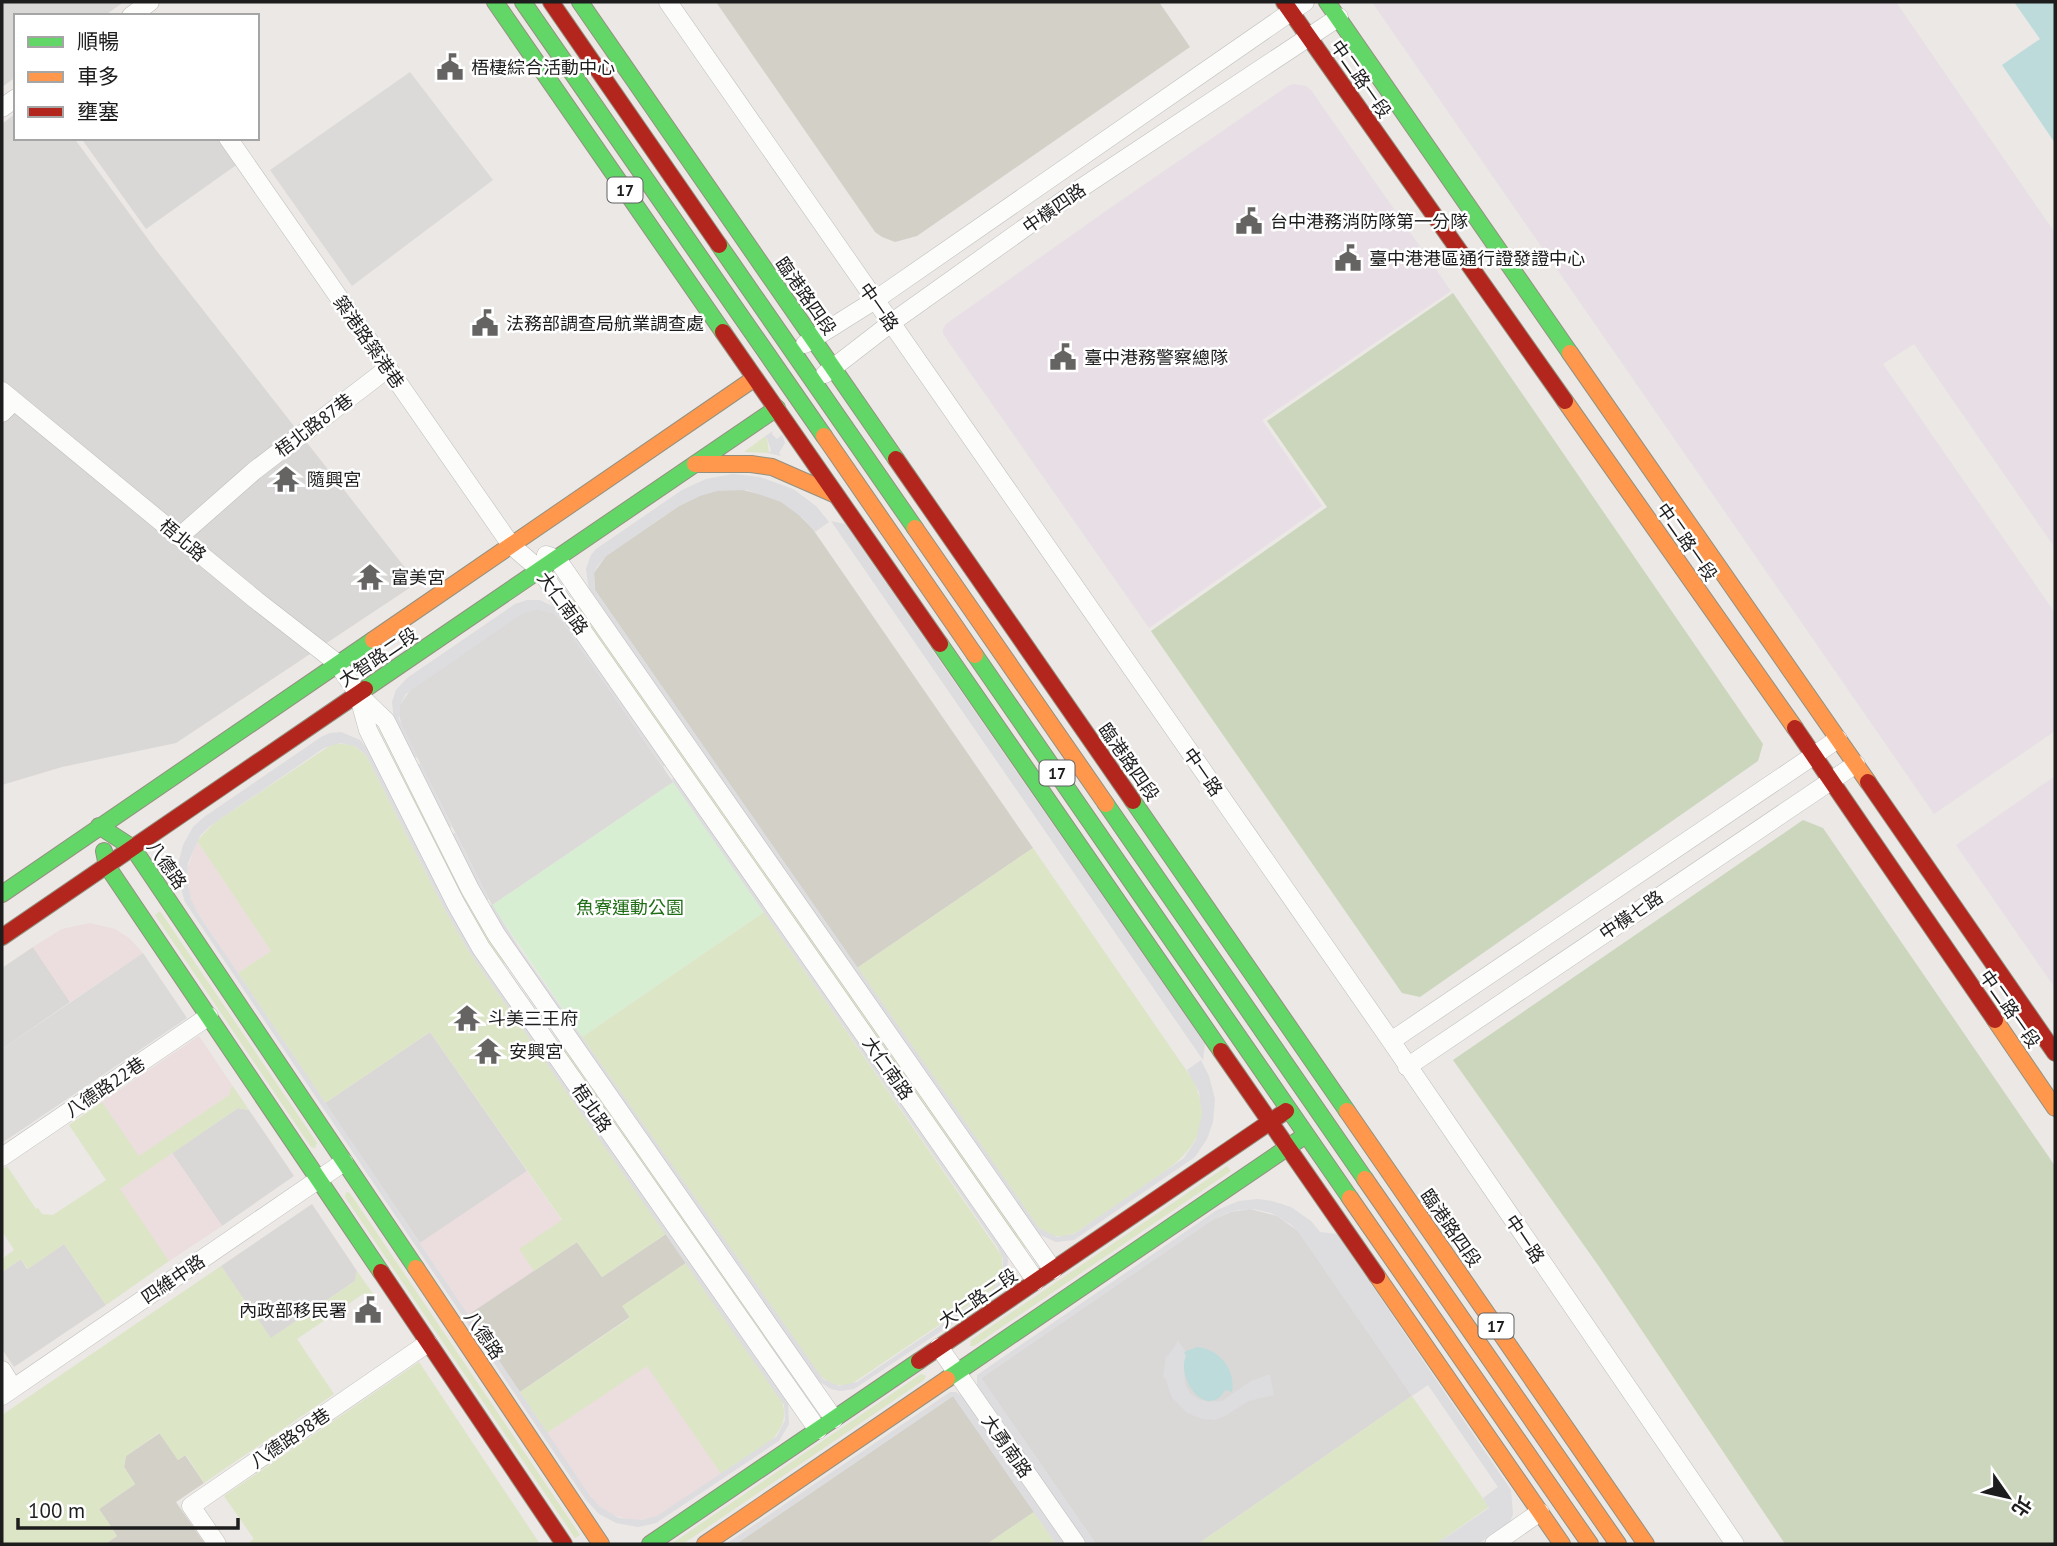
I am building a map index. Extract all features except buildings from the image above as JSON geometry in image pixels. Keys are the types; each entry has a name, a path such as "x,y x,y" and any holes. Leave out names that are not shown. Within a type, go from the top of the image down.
{"street":[{"name":"17","path":"495,2 1562,1544"},
{"name":"17","path":"523,2 1590,1544"},
{"name":"17","path":"551,2 1618,1544"},
{"name":"臨港路四段","path":"580,2 1646,1544"},
{"name":"中一路","path":"668,2 1391,1041 1735,1544"},
{"name":"中二路一段","path":"1327,2 2055,1053"},
{"name":"中橫四路","path":"755,378 875,300 1293,5"},
{"name":"中二路一段","path":"1293,5 1309,38 1813,754 2055,1108"},
{"name":"中橫四路","path":"776,408 1075,192 1339,17"},
{"name":"築港路築港巷","path":"229,140 511,545"},
{"name":"梧北路87巷","path":"179,537 254,471 387,369"},
{"name":"大智路二段","path":"2,894 755,378"},
{"name":"梧北路","path":"6,402 337,663 358,694 386,721 470,890 505,948 834,1419"},
{"name":"大智路二段","path":"2,937 776,408"},
{"path":"695,464 767,466 790,473 836,495"},
{"name":"大仁南路","path":"511,545 557,559 1053,1270"},
{"name":"大仁南路","path":"511,545 540,570 1036,1281"},
{"name":"梧北路","path":"358,694 368,730 453,900 481,948 818,1430"},
{"name":"中橫七路","path":"1391,1041 1838,738"},
{"name":"中橫七路","path":"1407,1067 1856,764"},
{"path":"99,826 107,866 564,1544"},
{"name":"八德路","path":"99,826 133,848 601,1544"},
{"name":"八德路22巷","path":"2,1157 209,1016"},
{"name":"大仁路二段","path":"650,1544 1327,1083"},
{"path":"705,1544 1345,1109"},
{"name":"四維中路","path":"8,1392 344,1162"},
{"name":"八德路98巷","path":"217,1544 191,1506 428,1343"},
{"name":"大勇南路","path":"939,1347 1076,1544"},
{"path":"2,1370 8,1392"},
{"path":"1494,1544 1540,1513"}],"shaded area":[{"path":"2,2 124,2 107,14 14,14 14,78 2,87"},
{"path":"716,2 1159,2 1190,47 917,236 895,242 875,232"},
{"path":"1372,2 1896,2 2055,233 2055,548 1914,344 1883,364 2055,613 2055,731 1934,814"},
{"path":"410,72 493,180 352,286 270,170"},
{"path":"1294,84 1306,86 1311,90 1451,291 1262,420 1322,506 1149,628 943,334 943,329 946,324 1113,206"},
{"path":"14,115 14,140 75,140 156,250 417,583 176,743 62,767 2,785 2,124"},
{"path":"82,140 227,140 242,161 146,229"},
{"path":"773,431 772,434 777,439 782,435 785,443 779,453 781,456 768,453 771,451 767,438 764,437"},
{"path":"733,474 760,477 793,489 816,506 829,522 815,532 804,519 781,502 747,490 717,491 702,495 679,506 606,556 594,574 595,590 1039,1228 1057,1237 1074,1234 1184,1158 1196,1140 1202,1114 1199,1092 1187,1070 1201,1060 1209,1076 1215,1099 1213,1122 1207,1139 1195,1157 1074,1240 1056,1242 1038,1234 589,590 586,569 596,549 682,490 706,479"},
{"path":"719,490 743,490 775,498 794,510 812,528 1033,848 857,968 595,590 594,573 606,556 679,506"},
{"path":"831,521 845,524 1205,1044 1203,1060"},
{"path":"540,600 558,609 666,764 663,767 562,621 553,613 537,609 520,615 406,694 400,705 399,719 418,757 413,758 394,721 392,702 396,690 407,678 515,604"},
{"path":"537,609 553,613 562,621 673,782 492,905 402,727 400,705 411,689 520,614"},
{"path":"341,732 360,740 370,752 443,898 788,1403 789,1424 779,1441 656,1523 638,1527 616,1523 599,1514 586,1500 185,902 178,865 183,845 193,827 330,733","holes":["340,743 355,746 366,755 468,950 784,1405 785,1420 777,1436 657,1516 642,1520 619,1518 599,1506 590,1496 197,912 191,899 187,880 188,863 200,836 210,826 324,748"]},
{"path":"416,764 421,764 452,827 448,828"},
{"path":"2055,776 2055,988 1956,845"},
{"path":"675,777 1004,1249 1008,1259 1006,1280 994,1296 854,1389 831,1389 817,1380 488,907 492,904 520,949 823,1379 839,1386 857,1382 991,1291 999,1282 1003,1271 1003,1259 998,1248 673,782"},
{"path":"455,833 489,899 485,901 451,834"},
{"path":"197,841 271,951 238,973 194,907 189,893 187,870"},
{"path":"90,923 115,929 129,938 143,953 70,1002 33,947 62,929"},
{"path":"33,947 70,1002 2,1049 2,968"},
{"path":"143,953 187,1018 2,1143 2,1049"},
{"path":"430,1032 527,1171 420,1243 325,1103"},
{"path":"199,1036 232,1085 229,1095 139,1157 102,1102"},
{"path":"238,1108 249,1110 294,1176 222,1226 172,1153"},
{"path":"172,1153 222,1226 169,1261 119,1190"},
{"path":"527,1171 562,1221 520,1249 534,1271 468,1315 420,1243"},
{"path":"1258,1199 1291,1207 1311,1221 1320,1232 1337,1234 1511,1490 1513,1514 1510,1522 1478,1544 1436,1544 1489,1508 1483,1498 1498,1487 1428,1385 1412,1396 1298,1231 1271,1213 1253,1209 1227,1213 1211,1221 981,1378 1096,1544 1087,1544 977,1387 977,1375 1217,1210 1239,1201"},
{"path":"312,1204 357,1271 355,1281 270,1339 221,1266"},
{"path":"1250,1209 1277,1216 1298,1231 1412,1396 1198,1544 1096,1544 981,1378 1212,1220 1231,1212"},
{"path":"666,1234 686,1263 623,1306 630,1317 520,1392 468,1315 577,1242 602,1277"},
{"path":"64,1244 106,1305 14,1367 2,1349 2,1272 21,1259 27,1269"},
{"path":"1178,1341 1189,1356 1184,1368 1185,1384 1190,1393 1198,1399 1222,1401 1251,1381 1270,1374 1274,1395 1249,1401 1215,1420 1202,1419 1187,1413 1172,1398 1163,1378 1166,1355 1168,1356"},
{"path":"647,1365 721,1474 662,1514 633,1521 610,1514 595,1503 547,1433"},
{"path":"950,1392 956,1392 963,1397 1065,1544 1056,1544 953,1396 736,1544 726,1544"},
{"path":"953,1396 1034,1512 987,1544 736,1544"},
{"path":"160,1433 178,1460 185,1455 204,1483 176,1502 205,1544 105,1544 117,1536 99,1509 135,1484 124,1467 126,1456"}],"green space":[{"path":"1453,293 1763,744 1758,761 1420,997 1402,993 1151,631 1327,507 1267,421"},
{"path":"764,437 767,438 769,453 744,452"},
{"path":"574,598 1026,1248 1024,1249 572,602"},
{"path":"379,729 505,962 504,965 471,917"},
{"path":"334,743 353,745 366,755 468,950 666,1234 602,1277 577,1242 534,1271 519,1249 562,1220 430,1032 325,1103 238,973 271,951 197,841 214,823"},
{"name":"魚寮運動公園","path":"673,782 764,912 582,1037 492,905"},
{"path":"1803,820 1823,828 2055,1166 2055,1544 1785,1544 1600,1268 1453,1060"},
{"path":"1033,848 1193,1080 1202,1117 1192,1145 1170,1168 1077,1232 1060,1236 1044,1232 1035,1224 857,968"},
{"path":"160,911 317,1143 315,1148 311,1147 155,915"},
{"path":"764,912 1002,1256 1003,1274 994,1288 850,1385 833,1385 816,1373 582,1037"},
{"path":"565,1048 808,1396 807,1397 562,1050"},
{"path":"232,1085 249,1110 238,1108 120,1189 169,1261 106,1305 64,1244 28,1269 21,1259 2,1272 2,1259 14,1250 2,1231 2,1170 7,1166 36,1209 42,1214 53,1215 106,1180 69,1125 102,1102 139,1156 229,1095"},
{"path":"1227,1166 1231,1171 974,1346 970,1346 971,1340"},
{"path":"346,1192 350,1193 580,1535 575,1538 345,1197"},
{"path":"686,1263 780,1397 784,1411 783,1423 777,1434 757,1452 721,1474 647,1366 547,1433 520,1392 630,1318 622,1306"},
{"path":"221,1266 271,1338 355,1281 357,1271 374,1295 363,1294 297,1339 334,1394 204,1483 186,1455 178,1460 159,1433 126,1456 124,1467 135,1484 99,1509 117,1536 105,1544 2,1544 2,1415"},
{"path":"419,1362 540,1544 247,1544 254,1539 224,1496"},
{"path":"921,1374 926,1376 924,1380 683,1544 671,1544"},
{"path":"1412,1396 1489,1507 1436,1544 1198,1544"},
{"path":"1034,1512 1056,1544 987,1544"}],"water":[{"path":"2014,2 2055,2 2055,143 2002,65 2040,39"},
{"path":"1197,1347 1213,1352 1225,1362 1233,1384 1232,1392 1226,1390 1217,1399 1208,1401 1190,1387 1184,1371 1184,1352"}],"traffic: fast":[{"path":"495,2 723,332"},
{"path":"523,2 824,436"},
{"path":"580,2 896,459"},
{"path":"1327,2 1570,353"},
{"path":"719,245 915,528"},
{"path":"365,689 777,408"},
{"path":"2,894 373,640"},
{"path":"940,644 1221,1051"},
{"path":"975,655 1350,1198"},
{"path":"1133,801 1347,1111"},
{"path":"1106,804 1365,1179"},
{"path":"99,826 133,848 416,1268"},
{"path":"104,851 107,866 381,1272"},
{"path":"947,1379 1303,1137"},
{"path":"650,1544 919,1361"}],"traffic: slow":[{"path":"1570,353 1868,782"},
{"path":"373,640 755,378"},
{"path":"1565,401 1795,728"},
{"path":"824,436 975,655"},
{"path":"695,464 751,464 772,467 836,495"},
{"path":"915,528 1106,804"},
{"path":"1995,1020 2055,1108"},
{"path":"1347,1111 1646,1544"},
{"path":"1365,1179 1618,1544"},
{"path":"1350,1198 1590,1544"},
{"path":"416,1268 601,1544"},
{"path":"1377,1276 1562,1544"},
{"path":"705,1544 947,1379"}],"traffic: jam":[{"path":"551,2 719,245"},
{"path":"1284,2 1565,401"},
{"path":"723,332 940,644"},
{"path":"896,459 1133,801"},
{"path":"2,937 365,689"},
{"path":"1795,728 1995,1020"},
{"path":"1868,782 2055,1053"},
{"path":"1221,1051 1377,1276"},
{"path":"919,1361 1286,1111"},
{"path":"381,1272 564,1544"}],"place":[{"name":"梧棲綜合活動中心","path":"450,67"},
{"name":"台中港務消防隊第一分隊","path":"1249,221"},
{"name":"臺中港港區通行證發證中心","path":"1348,258"},
{"name":"法務部調查局航業調查處","path":"485,323"},
{"name":"臺中港務警察總隊","path":"1063,357"},
{"name":"隨興宮","path":"286,479"},
{"name":"富美宮","path":"370,577"},
{"name":"斗美三王府","path":"467,1018"},
{"name":"安興宮","path":"488,1051"},
{"name":"內政部移民署","path":"368,1310"}]}
